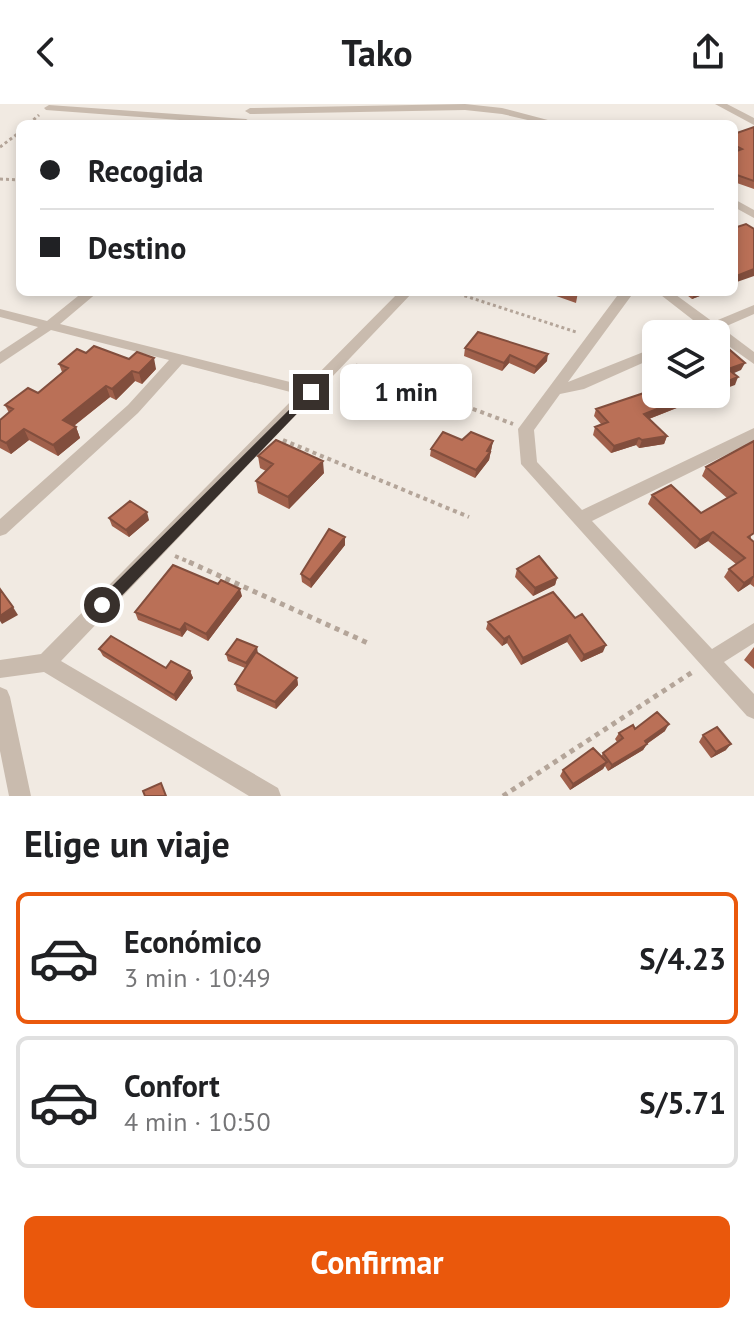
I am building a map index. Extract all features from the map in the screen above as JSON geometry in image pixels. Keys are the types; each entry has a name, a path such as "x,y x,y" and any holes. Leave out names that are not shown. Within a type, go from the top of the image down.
{"street":[{"path":"720,104 751,118"},
{"path":"251,107 489,106 543,120"},
{"path":"49,108 207,120"},
{"path":"0,359 86,296"},
{"path":"46,663 402,296"},
{"path":"624,296 526,429 529,464 754,709"},
{"path":"669,296 701,320"},
{"path":"729,320 754,309"},
{"path":"0,313 311,392"},
{"path":"730,342 754,359"},
{"path":"0,529 133,409 179,358"},
{"path":"555,390 579,385 642,358"},
{"path":"580,519 754,434"},
{"path":"710,661 754,632"},
{"path":"0,669 46,663 270,796"},
{"path":"0,697 20,796"}],"path":[{"path":"465,296 593,338"},
{"path":"342,360 526,429"},
{"path":"270,435 469,517"},
{"path":"158,548 370,644"},
{"path":"503,796 710,661"}],"building":[{"path":"754,127 754,181 738,175 738,150 742,149 738,147 738,133"},
{"path":"746,224 754,229 754,269 738,275 738,227"},
{"path":"478,332 548,354 536,367 510,355 504,363 465,348"},
{"path":"94,346 129,359 137,352 154,358 139,373 132,371 112,389 106,386 63,420 76,427 53,445 24,429 6,443 0,440 0,420 13,409 5,405 28,388 38,393 68,368 59,364 77,349 86,353"},
{"path":"730,350 745,363 730,368"},
{"path":"642,394 642,408 659,408 644,414 667,436 639,438 614,446 595,427 608,422 596,409"},
{"path":"443,432 462,440 471,432 493,441 487,451 490,452 476,470 431,449"},
{"path":"276,440 323,461 288,497 256,481 273,464 258,456"},
{"path":"754,441 754,533 748,537 754,542 754,576 744,583 729,569 745,558 713,532 700,540 652,495 671,485 701,513 736,493 706,467"},
{"path":"130,501 147,512 126,530 109,518"},
{"path":"329,529 345,537 310,580 301,574"},
{"path":"539,556 557,578 535,588 517,569"},
{"path":"173,565 218,584 221,580 240,589 206,634 185,623 180,630 135,612"},
{"path":"0,589 13,607 0,616"},
{"path":"553,592 575,618 582,614 606,645 584,655 570,635 523,658 509,636 504,639 488,622"},
{"path":"111,636 166,668 171,661 190,671 174,695 99,649"},
{"path":"237,639 257,647 246,663 226,654"},
{"path":"256,652 297,678 275,702 235,684"},
{"path":"657,712 669,724 645,741 647,744 612,765 603,753 623,738 619,733 633,725 635,729"},
{"path":"717,727 731,744 716,752 703,735"},
{"path":"593,748 607,762 573,784 563,770"},
{"path":"161,783 166,796 145,796 143,791"}],"route":[{"path":"102,605 311,392"}]}
